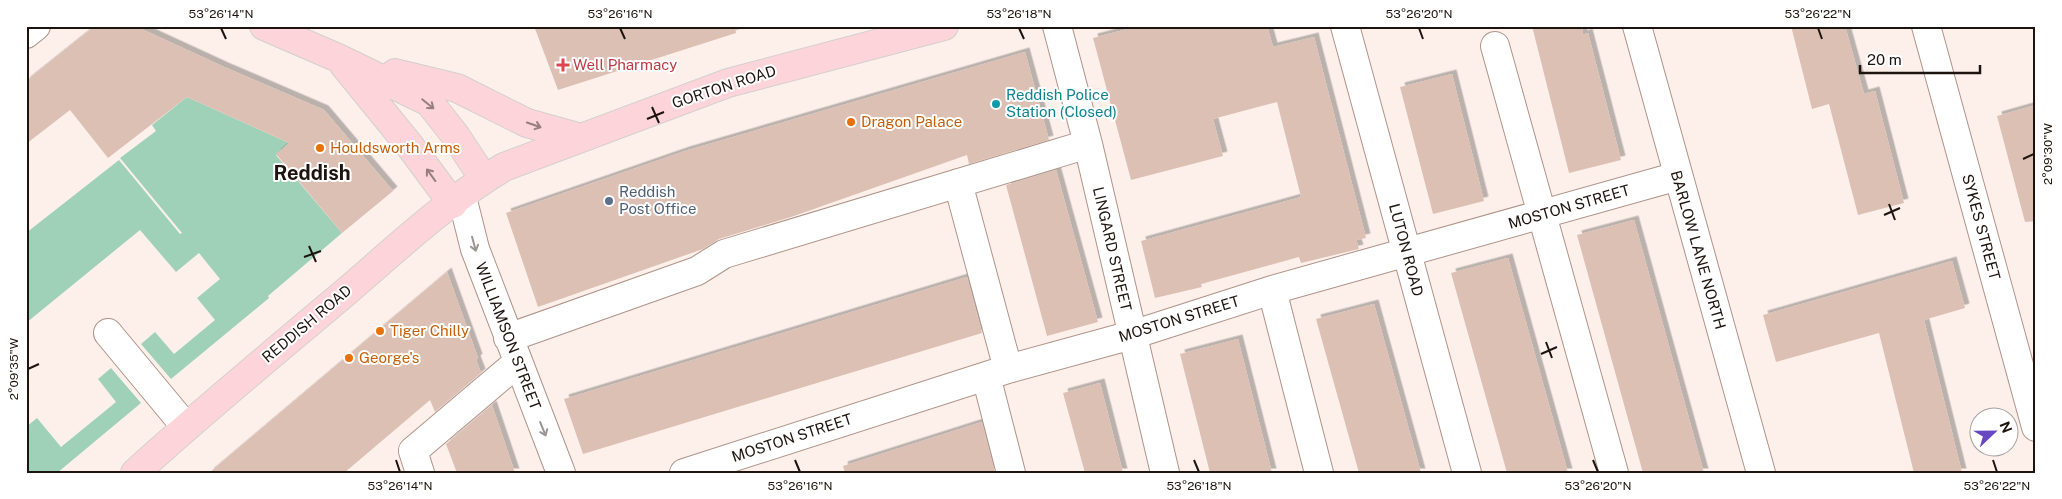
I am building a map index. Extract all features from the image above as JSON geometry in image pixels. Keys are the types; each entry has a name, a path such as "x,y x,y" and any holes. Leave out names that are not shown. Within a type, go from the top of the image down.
{"main road":[{"path":"264,26 338,58 429,102 456,135 484,179"},
{"name":"GORTON ROAD","path":"484,179 504,167 728,83 900,32 944,26"},
{"path":"338,58 456,88 527,123 581,138"},
{"path":"338,58 410,146 458,200"},
{"name":"REDDISH ROAD","path":"134,473 404,243 484,179"}],"street":[{"path":"26,34 36,26"},
{"name":"LINGARD STREET","path":"1056,26 1088,144 1165,473"},
{"name":"LUTON ROAD","path":"1345,26 1467,473"},
{"name":"BARLOW LANE NORTH","path":"1637,26 1761,473"},
{"name":"SYKES STREET","path":"1926,26 2036,427"},
{"path":"1495,46 1614,473"},
{"path":"420,473 413,451 513,351 697,271 724,254 1088,144"},
{"name":"MOSTON STREET","path":"684,473 997,372 1132,334 1272,290 1678,176"},
{"path":"958,183 997,372 1011,473"},
{"name":"WILLIAMSON STREET","path":"458,200 513,351 561,473"},
{"path":"1272,290 1319,473"},
{"path":"108,333 186,427"}],"green space":[{"path":"187,97 289,143 276,155 342,233 268,296 269,298 171,379 141,344 155,332 174,354 215,320 197,298 220,279 199,253 176,272 140,230 26,323 26,233 119,160 180,234 182,233 120,158 156,131 152,125"},
{"path":"111,368 141,403 57,473 26,473 26,427 37,418 61,447 116,402 98,379"}],"building":[{"path":"95,26 135,26 324,110 393,191 342,233 276,154 289,143 187,97 108,158 70,110 26,144 26,81"},
{"path":"534,26 735,26 736,33 558,90"},
{"path":"1139,26 1267,26 1273,47 1314,37 1366,238 1356,240 1359,249 1301,263 1299,257 1201,284 1202,287 1155,298 1141,241 1301,197 1277,102 1213,119 1223,156 1131,180 1093,38"},
{"path":"1532,26 1582,26 1583,35 1588,33 1621,160 1569,173"},
{"path":"1791,26 1845,26 1864,94 1875,91 1904,203 1858,215 1829,104 1812,109"},
{"path":"1025,52 1049,140 969,164 967,155 794,216 719,239 703,249 538,307 506,213 685,151"},
{"path":"1452,74 1484,201 1433,214 1400,87"},
{"path":"2036,105 2036,221 2025,222 1997,116"},
{"path":"1056,170 1098,322 1047,336 1006,185"},
{"path":"1634,220 1704,473 1643,473 1577,235"},
{"path":"1508,258 1568,473 1507,473 1451,273"},
{"path":"1952,261 1965,308 1924,320 1962,473 1914,473 1879,333 1776,362 1763,315"},
{"path":"447,272 478,358 476,360 481,373 435,412 430,400 344,473 209,473"},
{"path":"967,277 982,333 583,454 564,399"},
{"path":"1374,304 1421,473 1359,473 1316,319"},
{"path":"1238,339 1272,473 1210,473 1180,354"},
{"path":"1100,383 1123,473 1085,473 1063,393"},
{"path":"492,405 515,473 457,473 446,444"},
{"path":"982,422 995,473 845,473 843,466"}],"place":[{"name":"Well Pharmacy","path":"563,65"},
{"name":"Reddish Police Station (Closed)","path":"996,104"},
{"name":"Dragon Palace","path":"851,122"},
{"name":"Houldsworth Arms","path":"320,148"},
{"name":"Reddish Post Office","path":"609,201"},
{"name":"Tiger Chilly","path":"380,331"},
{"name":"George's","path":"349,358"}],"district":[{"name":"Reddish","path":"312,173"}]}
